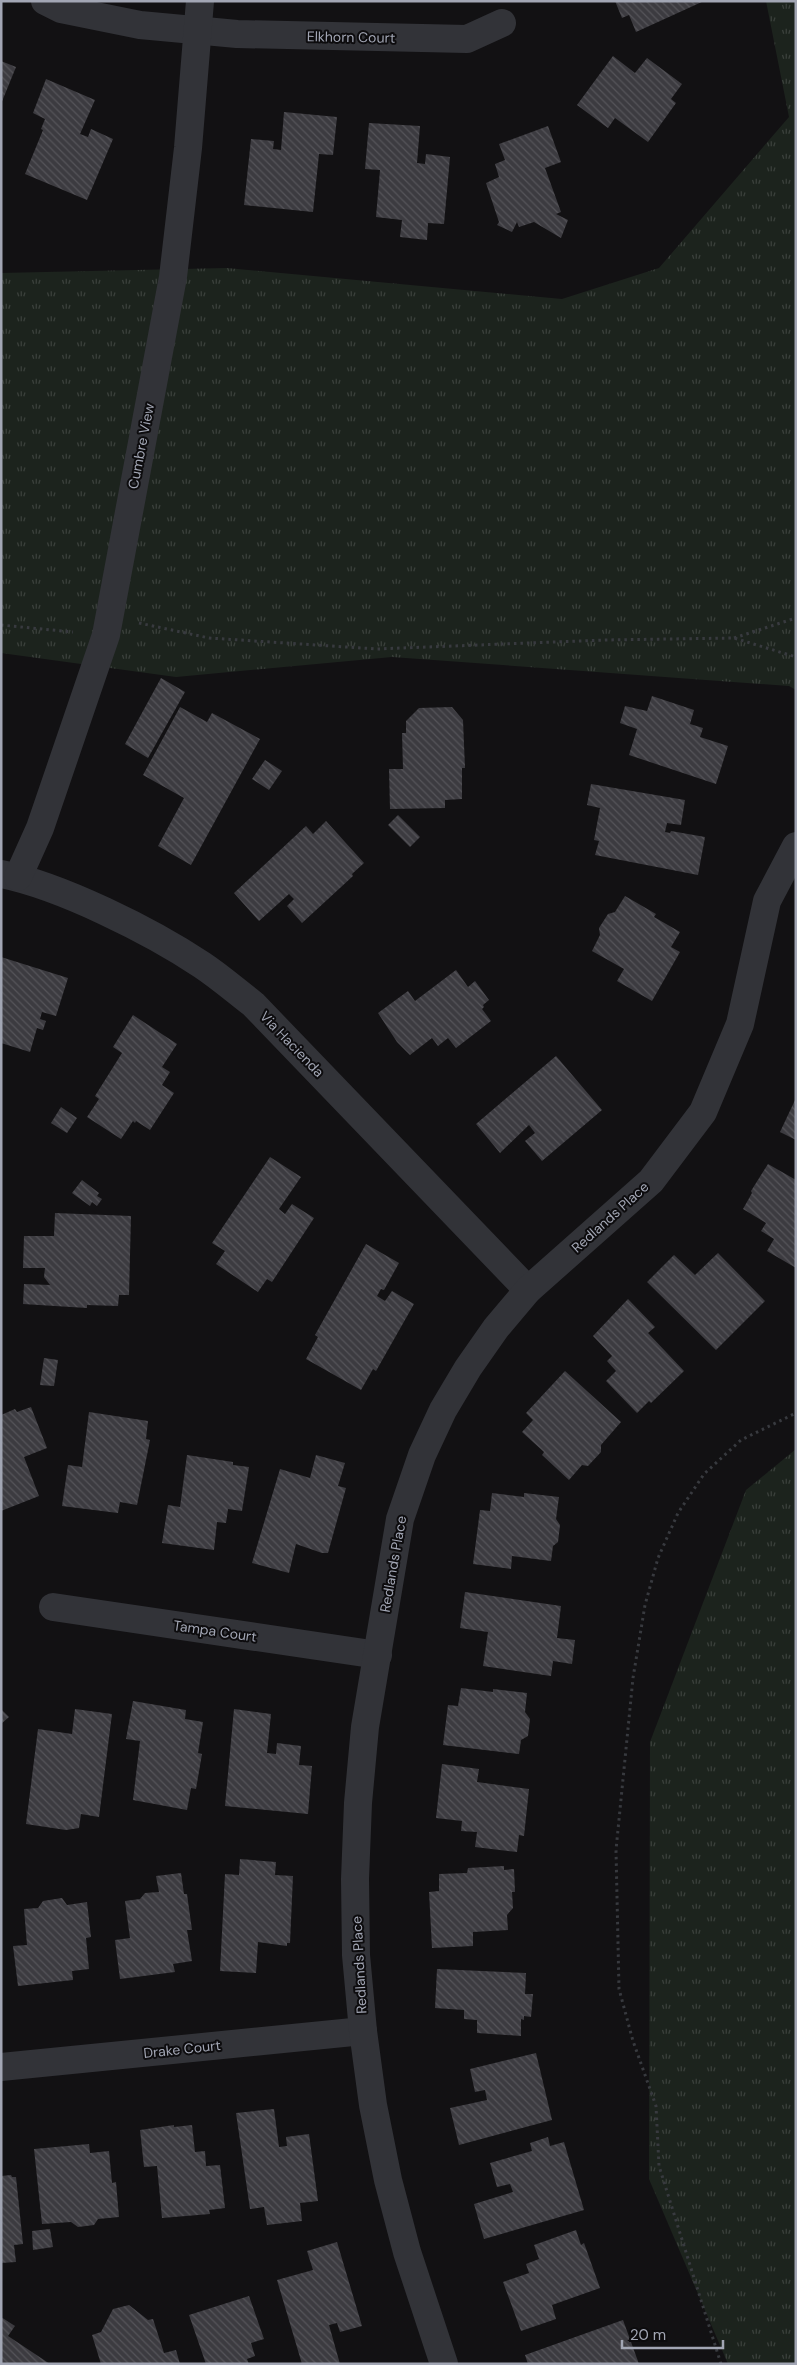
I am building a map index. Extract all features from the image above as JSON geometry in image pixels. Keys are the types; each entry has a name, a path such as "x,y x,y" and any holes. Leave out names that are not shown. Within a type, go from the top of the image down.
{"street":[{"name":"Elkhorn Court","path":"45,1 61,9 122,22 197,32 466,39 502,23"},
{"name":"Cumbre View","path":"10,875 40,828 107,626 173,277 188,148 200,1"},
{"name":"Redlands Place","path":"444,2364 407,2252 388,2180 373,2105 363,2031 356,1955 355,1870 358,1803 365,1727 400,1519 422,1454 443,1410 468,1368 496,1328 528,1290 650,1181 703,1112 740,1024 767,901 796,846"},
{"name":"Via Hacienda","path":"10,875 113,916 201,964 253,1004 528,1290"},
{"name":"Tampa Court","path":"53,1607 378,1655"},
{"name":"Drake Court","path":"1,2067 363,2031"}],"path":[{"path":"1,625 107,626 209,638 377,649 605,640 734,638 796,618"},
{"path":"734,638 796,657"},
{"path":"721,2364 659,2166 656,2106 633,2041 619,1989 616,1850 633,1678 645,1605 658,1558 678,1513 704,1474 741,1440 796,1413"}],"green space":[{"path":"766,1 796,1 796,690 789,686 392,657 176,677 1,653 1,273 227,268 562,299 659,268 789,117"},
{"path":"796,1449 796,2364 728,2364 649,2179 650,1742 746,1490"}],"building":[{"path":"615,1 704,1 636,32 629,15 622,18"},
{"path":"613,56 635,73 647,58 682,84 671,99 676,103 648,142 615,118 608,128 577,105"},
{"path":"1,61 16,67 1,104"},
{"path":"46,79 95,100 80,134 88,137 91,129 113,139 87,200 25,174 43,130 41,129 45,119 33,113"},
{"path":"284,112 337,117 333,155 319,154 313,212 244,205 251,139 274,141 273,149 281,150"},
{"path":"369,123 420,126 417,163 425,164 426,154 450,157 444,224 428,223 427,240 400,237 402,220 376,217 380,170 365,169"},
{"path":"548,126 561,162 545,168 561,212 556,214 568,220 561,238 534,222 519,227 517,222 512,232 497,225 499,222 486,183 499,177 495,164 505,160 499,144"},
{"path":"161,678 185,692 148,758 125,744"},
{"path":"652,696 694,710 690,724 703,728 700,737 728,746 716,784 629,755 637,729 620,723 625,706 647,711"},
{"path":"180,707 207,722 212,713 260,739 191,865 158,846 184,798 143,775"},
{"path":"452,707 463,720 465,768 462,768 462,799 445,800 445,808 390,809 389,769 403,769 402,733 406,733 406,721 419,708"},
{"path":"265,760 282,771 269,790 252,779"},
{"path":"591,784 685,800 681,825 667,823 665,832 670,833 671,831 705,837 698,875 595,855 599,841 594,840 600,808 587,805"},
{"path":"398,815 420,837 410,847 388,825"},
{"path":"326,821 364,863 352,874 353,876 302,923 287,906 294,899 289,894 259,921 234,893 306,826 313,834"},
{"path":"625,896 656,914 654,917 680,932 671,947 680,952 652,1001 617,981 624,969 592,951 600,935 599,928 608,914 615,912"},
{"path":"1,957 68,978 56,1016 42,1012 40,1019 46,1021 43,1030 37,1028 30,1052 1,1043"},
{"path":"456,970 468,987 475,981 489,1000 483,1005 482,1009 491,1021 456,1048 448,1038 438,1046 432,1038 410,1055 397,1042 378,1013 408,991 415,1001"},
{"path":"133,1015 177,1044 162,1067 170,1072 162,1085 174,1093 150,1130 133,1121 121,1139 87,1117 99,1099 95,1096 122,1053 113,1047"},
{"path":"556,1056 602,1110 542,1161 525,1141 535,1133 529,1125 500,1153 476,1124"},
{"path":"796,1098 796,1140 780,1132"},
{"path":"61,1107 77,1118 67,1133 51,1123"},
{"path":"270,1157 301,1177 279,1209 285,1214 292,1204 314,1218 272,1282 267,1279 258,1292 216,1264 225,1251 212,1243"},
{"path":"768,1164 796,1180 796,1268 767,1251 774,1239 761,1231 766,1223 743,1209 752,1193 751,1191"},
{"path":"82,1180 99,1193 97,1196 102,1199 97,1206 92,1202 90,1206 72,1193"},
{"path":"55,1213 131,1216 129,1295 119,1295 118,1306 87,1305 87,1308 23,1304 24,1284 50,1285 44,1277 45,1268 23,1268 24,1236 54,1236"},
{"path":"366,1244 399,1263 384,1290 381,1289 377,1296 385,1301 392,1291 414,1304 376,1371 373,1369 361,1390 306,1359 318,1337 315,1335"},
{"path":"718,1253 765,1301 716,1350 647,1282 674,1255 695,1275"},
{"path":"628,1299 655,1327 648,1333 684,1371 651,1403 649,1401 637,1413 606,1381 616,1371 607,1361 612,1356 593,1336"},
{"path":"44,1358 58,1360 54,1386 40,1385"},
{"path":"565,1371 621,1422 601,1445 601,1452 588,1466 582,1465 569,1480 542,1455 544,1452 522,1432 533,1420 526,1413"},
{"path":"31,1407 47,1448 24,1457 39,1496 1,1511 1,1415 15,1409 17,1412"},
{"path":"89,1412 148,1421 146,1439 150,1440 137,1505 120,1502 118,1513 62,1506 68,1465 82,1467"},
{"path":"187,1455 233,1462 233,1465 249,1467 242,1511 228,1509 226,1523 217,1522 214,1550 162,1543 168,1505 180,1507"},
{"path":"316,1455 345,1463 338,1486 346,1488 328,1553 322,1553 296,1544 289,1573 252,1563 280,1469 310,1478"},
{"path":"492,1493 524,1497 524,1493 559,1497 556,1519 560,1525 558,1542 553,1546 551,1561 512,1556 511,1569 473,1564 480,1510 490,1511"},
{"path":"465,1592 561,1606 557,1638 575,1640 572,1664 553,1661 551,1676 483,1666 488,1632 460,1628"},
{"path":"461,1688 493,1692 493,1689 527,1693 525,1712 530,1719 528,1736 521,1740 519,1754 443,1745 448,1705 458,1706"},
{"path":"133,1701 186,1710 185,1719 203,1722 198,1753 202,1754 196,1789 191,1788 187,1810 133,1800 140,1741 126,1739"},
{"path":"1,1709 9,1717 1,1724"},
{"path":"75,1709 112,1714 99,1817 81,1814 79,1828 66,1830 26,1824 38,1729 72,1734"},
{"path":"234,1709 271,1714 267,1753 276,1754 277,1743 301,1746 299,1765 312,1766 308,1814 225,1806"},
{"path":"442,1764 479,1769 477,1782 529,1789 524,1836 519,1835 517,1852 475,1847 477,1832 461,1831 462,1821 436,1818"},
{"path":"240,1859 276,1862 275,1875 293,1876 290,1943 287,1943 287,1946 258,1942 256,1973 220,1971 225,1874 239,1875"},
{"path":"504,1866 504,1870 514,1869 515,1892 512,1892 513,1908 507,1915 508,1930 473,1932 473,1946 432,1948 429,1892 439,1891 439,1874 467,1873 468,1868"},
{"path":"181,1873 184,1894 187,1894 192,1930 187,1930 192,1961 173,1964 175,1972 120,1979 115,1940 130,1938 125,1901 140,1899 145,1893 159,1892 156,1876"},
{"path":"62,1898 67,1905 87,1902 91,1937 86,1938 89,1969 72,1971 73,1980 18,1986 13,1946 27,1945 24,1909 38,1908 43,1901"},
{"path":"437,1969 526,1973 525,1994 533,1994 531,2017 524,2016 524,2020 521,2019 521,2036 477,2033 477,2020 464,2019 464,2010 435,2008"},
{"path":"536,2053 552,2120 459,2145 450,2108 487,2100 485,2090 475,2092 470,2069"},
{"path":"274,2109 279,2147 287,2146 286,2137 309,2134 318,2201 300,2203 302,2221 267,2225 264,2207 250,2209 236,2113"},
{"path":"174,2125 174,2127 192,2125 195,2152 205,2151 206,2166 220,2165 225,2208 209,2210 210,2214 162,2218 157,2166 144,2167 140,2130"},
{"path":"548,2137 550,2146 564,2142 584,2210 484,2239 474,2204 513,2192 510,2184 497,2187 490,2163 532,2151 530,2143"},
{"path":"89,2144 90,2153 109,2151 112,2183 116,2182 119,2217 98,2219 94,2225 78,2227 71,2222 42,2224 34,2149"},
{"path":"11,2175 16,2177 23,2244 14,2245 16,2262 1,2263 1,2176"},
{"path":"50,2229 53,2247 33,2250 32,2231"},
{"path":"576,2230 581,2245 584,2243 600,2288 552,2305 556,2319 521,2331 503,2282 529,2273 526,2264 539,2259 534,2245"},
{"path":"337,2242 362,2326 340,2332 337,2323 329,2325 340,2364 302,2364 277,2280 313,2270 307,2251"},
{"path":"249,2296 264,2339 251,2343 255,2356 247,2359 249,2364 206,2364 189,2315"},
{"path":"129,2305 148,2320 153,2319 164,2353 176,2350 180,2364 101,2364 92,2335 101,2332 113,2309"},
{"path":"1,2317 15,2326 8,2336 50,2364 1,2364"},
{"path":"623,2320 639,2364 528,2364 525,2355"}]}
